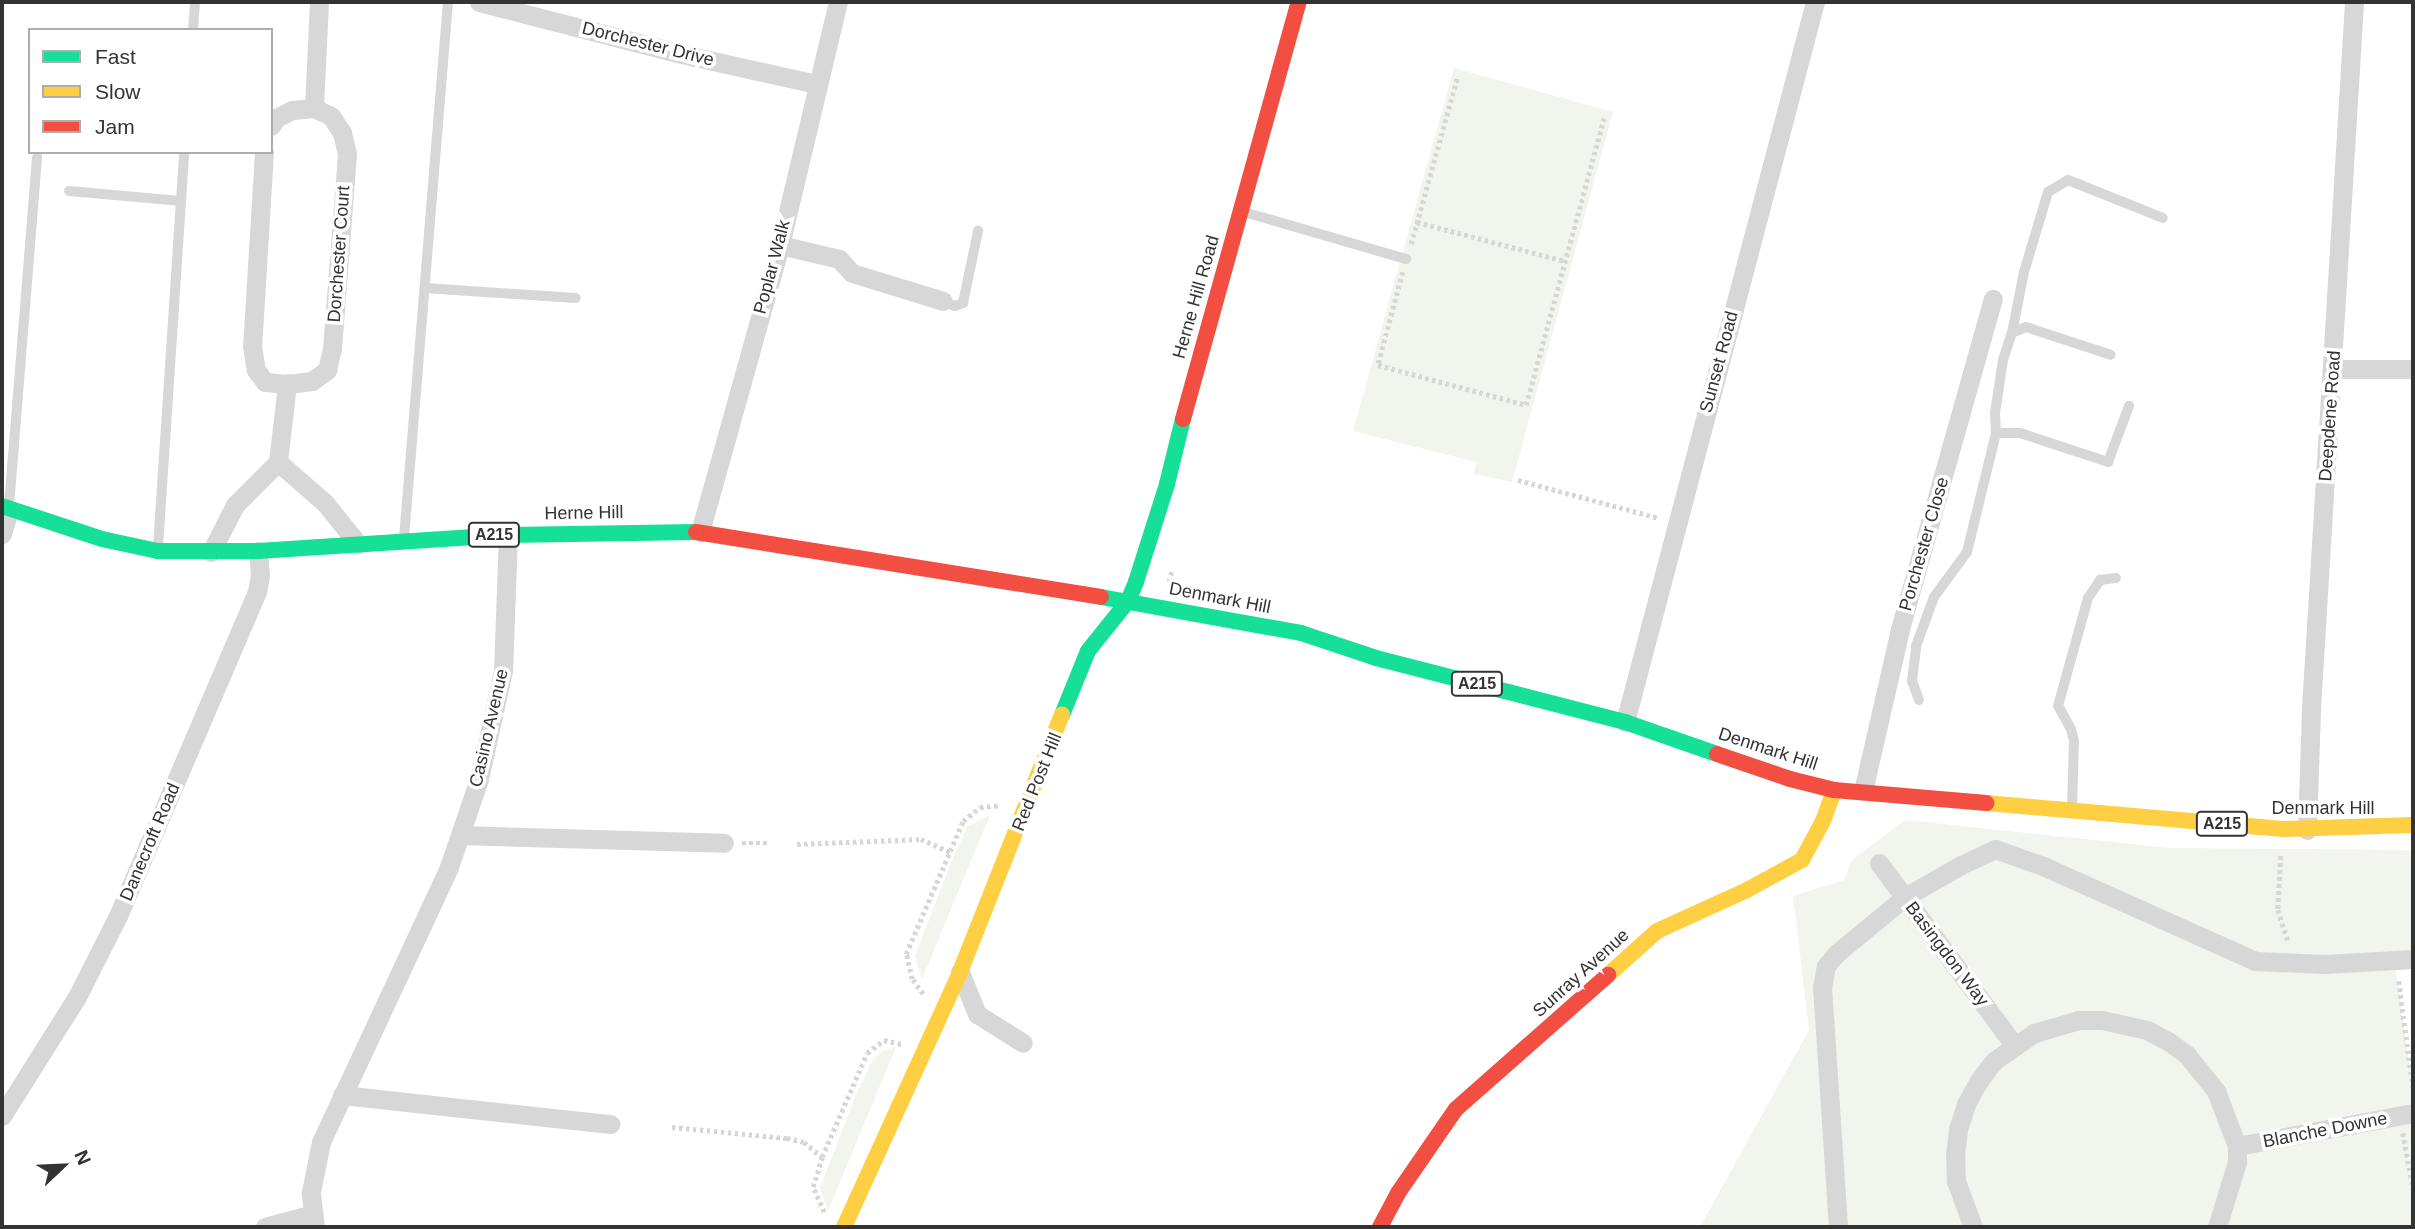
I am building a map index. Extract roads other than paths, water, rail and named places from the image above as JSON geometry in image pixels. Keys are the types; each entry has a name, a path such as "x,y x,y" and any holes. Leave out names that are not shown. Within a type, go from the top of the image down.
{"main road":[{"name":"Herne Hill Road","path":"1128,601 1158,518 1299,2"},
{"name":"Herne Hill","path":"5,507 102,539 158,551 258,551 508,535 700,532 1128,601"},
{"name":"Denmark Hill","path":"1128,601 1301,633 1377,658 1625,722 1790,779 1835,790 2307,830 2413,825"},
{"name":"Red Post Hill","path":"844,1227 941,1017 1088,651 1128,601"},
{"name":"Sunray Avenue","path":"1380,1227 1398,1193 1456,1109 1657,931 1747,890 1802,860 1823,821 1835,790"}],"street":[{"path":"273,123 276,118 292,110 314,108 319,2"},
{"name":"Dorchester Drive","path":"479,2 677,53 817,84"},
{"name":"Poplar Walk","path":"700,532 780,245 838,2"},
{"name":"Sunset Road","path":"1625,722 1815,2"},
{"name":"Deepdene Road","path":"2307,830 2311,708 2334,369 2354,2"},
{"name":"Dorchester Court","path":"287,384 312,381 327,370 332,349 347,154 342,133 331,116 314,108"},
{"path":"211,552 234,505 278,462 287,384 265,382 256,370 252,346 264,154"},
{"path":"780,245 839,259 852,273 943,302"},
{"name":"Porchester Close","path":"1863,791 1900,629 1993,299"},
{"path":"2334,369 2413,369"},
{"path":"278,462 325,503 358,544"},
{"path":"2,534 5,507"},
{"name":"Casino Avenue","path":"265,1227 314,1221 316,1160 342,1095 449,867 461,835 486,753 503,671 508,535"},
{"name":"Danecroft Road","path":"2,1116 90,975 132,885 257,592 260,576 258,551"},
{"path":"461,835 724,843"},
{"path":"1838,1227 1822,988 1826,966 1837,953 1905,897 1961,865 1995,849 2056,872 2255,961 2296,964 2405,959"},
{"name":"Basingdon Way","path":"1879,863 2014,1045"},
{"path":"960,972 977,1014 1023,1043"},
{"path":"1973,1227 1956,1181 1958,1129 1966,1104 1978,1082 2014,1045 2034,1033 2079,1020 2102,1020 2147,1030 2187,1055 2203,1072 2225,1112 2237,1146 2237,1162 2226,1206 2217,1227"},
{"path":"342,1095 610,1124"},
{"name":"Blanche Downe","path":"2237,1146 2407,1114"}],"lane":[{"path":"192,28 195,2"},
{"path":"404,541 448,2"},
{"path":"158,551 184,154"},
{"path":"5,507 37,158"},
{"path":"1919,700 1912,681 1916,646 1934,597 1968,552 1997,433 1995,413 2003,360 2012,333 2024,272 2048,192 2068,180 2163,218"},
{"path":"69,191 180,201"},
{"path":"1240,211 1406,259"},
{"path":"943,302 955,306 963,303 978,231"},
{"path":"425,288 576,298"},
{"path":"2012,333 2026,327 2111,355"},
{"path":"1997,433 2020,433 2108,462 2129,406"},
{"path":"2072,811 2074,741 2071,729 2058,706 2088,598 2100,580 2116,578"}]}
